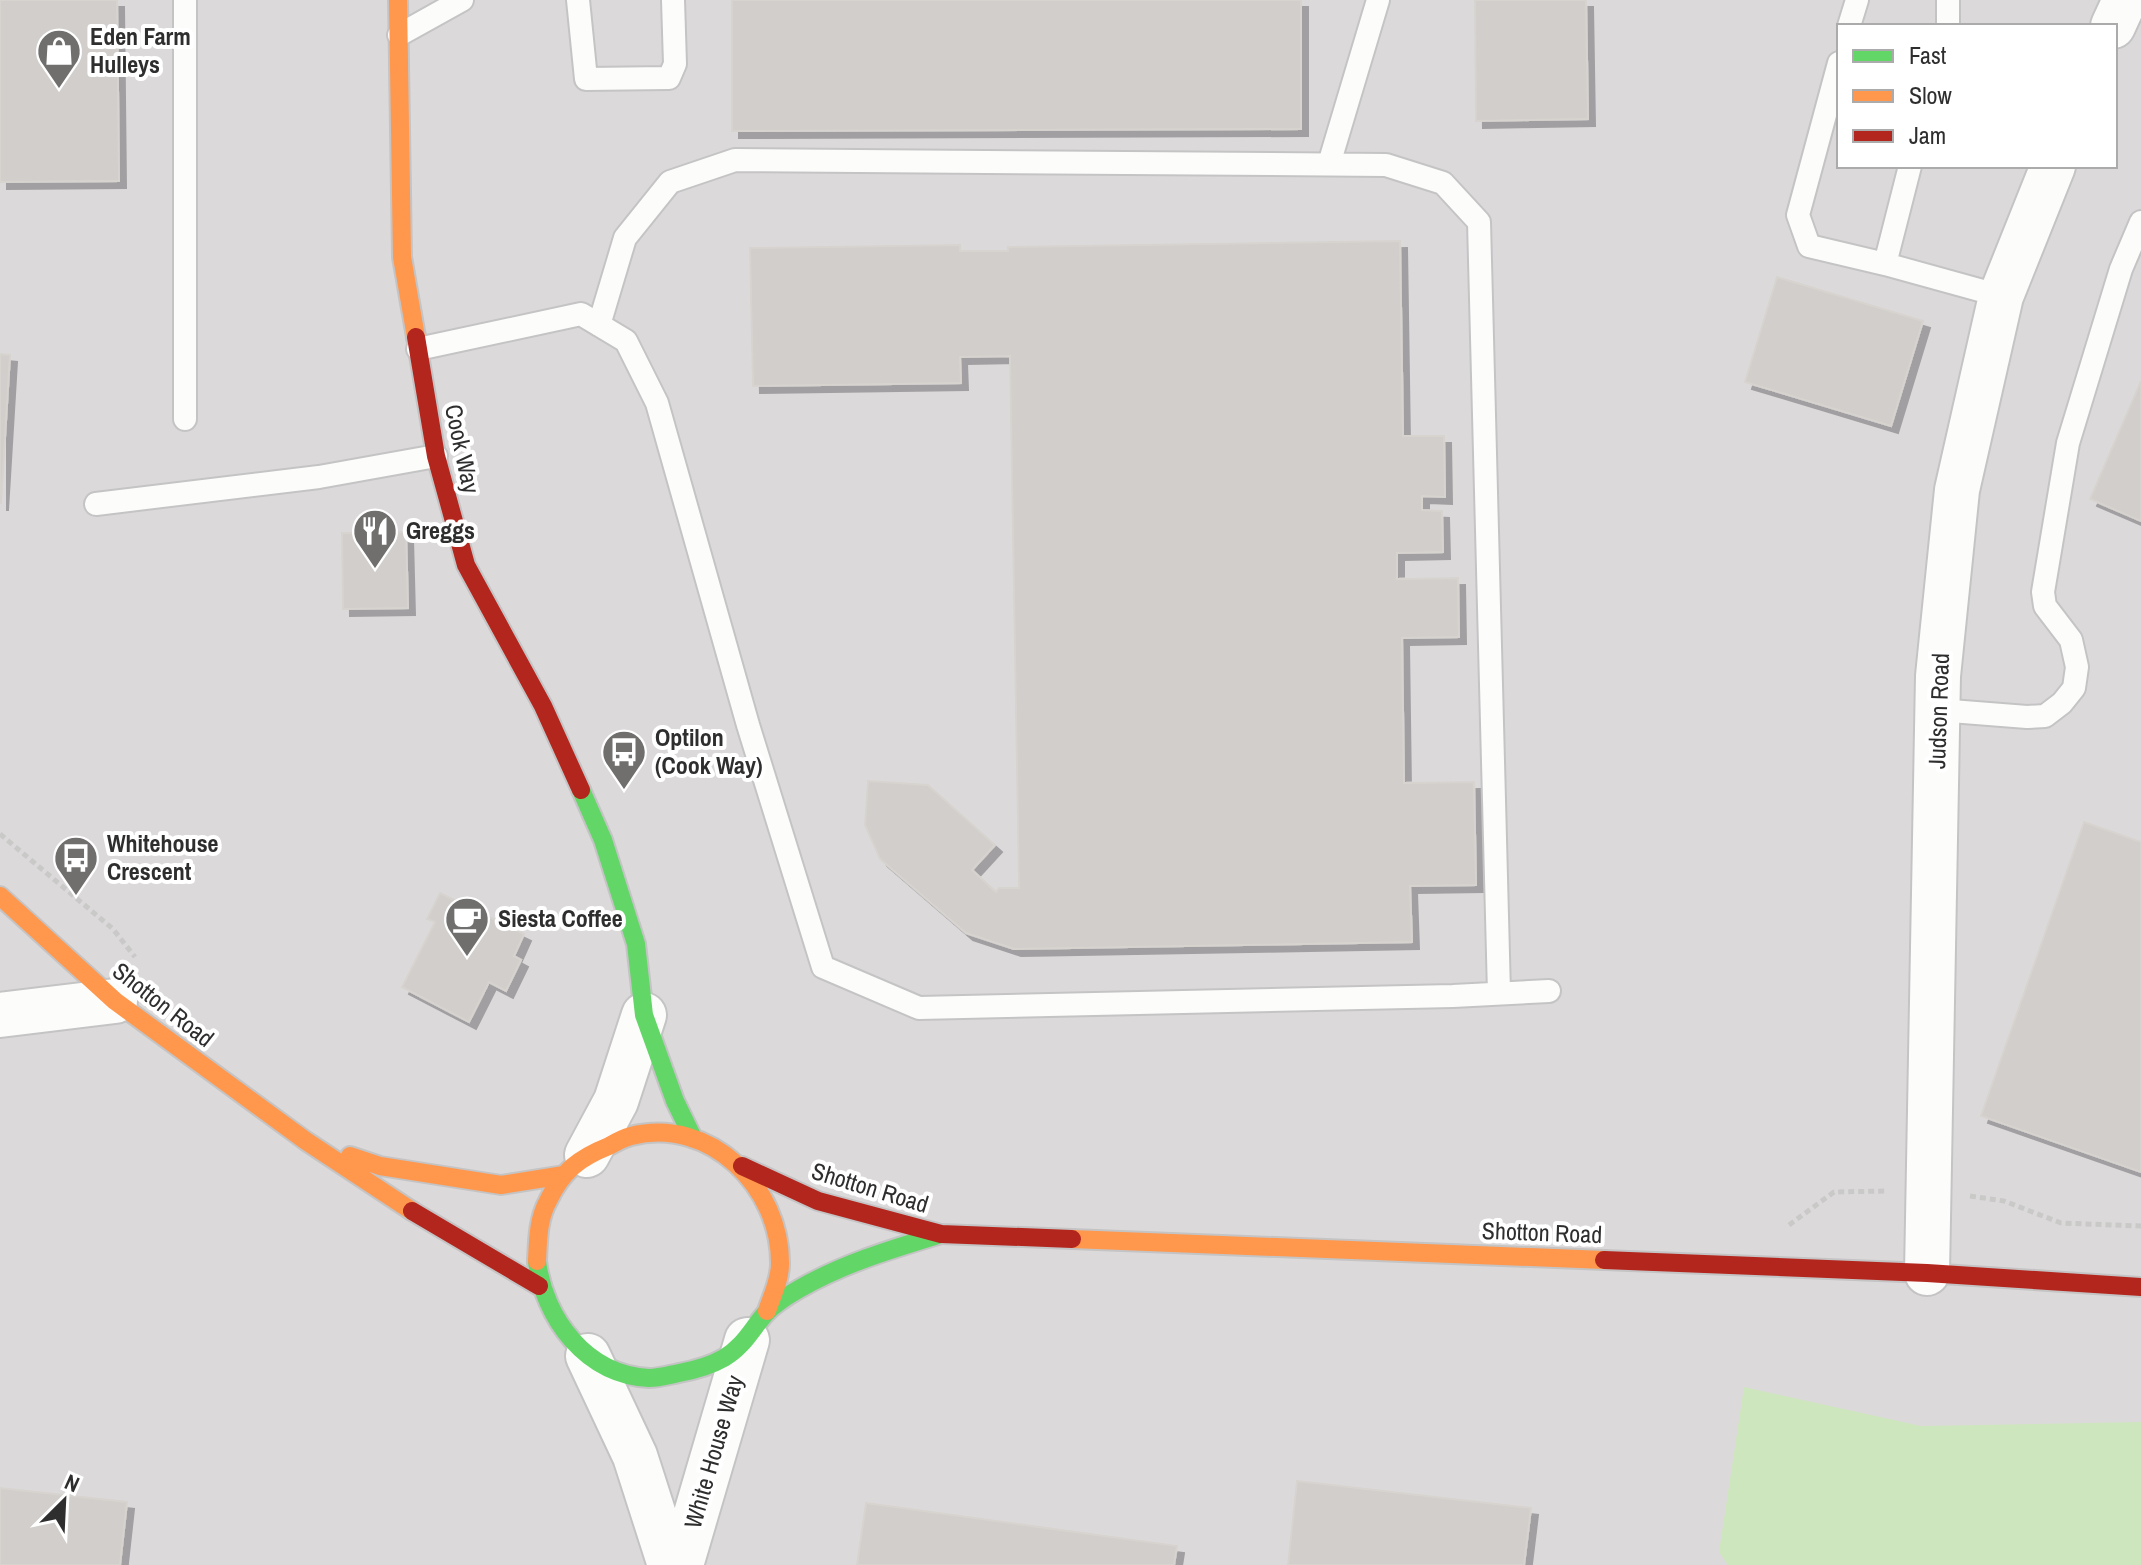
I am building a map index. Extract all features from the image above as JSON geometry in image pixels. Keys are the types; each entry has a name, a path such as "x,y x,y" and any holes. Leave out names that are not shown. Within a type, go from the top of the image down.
{"street":[{"name":"Cook Way","path":"398,0 402,257 436,456 466,565 543,706 603,840 636,944 644,1015 675,1101 693,1138"},
{"path":"2114,24 2125,0"},
{"name":"Judson Road","path":"1927,1273 1938,676 1957,490 2001,296 2052,168"},
{"name":"Shotton Road","path":"0,896 115,1001 306,1141 409,1209 539,1286"},
{"path":"0,1015 115,1001"},
{"path":"575,1165 616,1101 644,1015"},
{"name":"White House Way","path":"681,1565 757,1325 780,1267 779,1235 764,1194 742,1166 719,1149 670,1133 633,1135 575,1165 549,1198 536,1236 539,1286 556,1324 588,1356 614,1370 651,1378 706,1368 719,1361 757,1325"},
{"name":"Shotton Road","path":"306,1141 380,1166 501,1185 575,1165"},
{"name":"Shotton Road","path":"742,1166 818,1201 941,1234 1927,1273 2141,1287"},
{"name":"Shotton Road","path":"757,1325 804,1286 863,1258 941,1234"},
{"name":"White House Way","path":"588,1356 635,1456 670,1565"}],"lane":[{"path":"185,0 185,419"},
{"path":"399,35 462,0"},
{"path":"578,0 586,79 669,78 675,64 673,0"},
{"path":"1329,164 1378,0"},
{"path":"1850,24 1857,0"},
{"path":"1948,0 1948,24"},
{"path":"1837,70 1798,215 1809,246 2001,296"},
{"path":"599,325 625,238 670,182 735,160 1386,165 1443,183 1479,222 1499,993"},
{"path":"1885,264 1909,168"},
{"path":"1938,710 2045,716 2062,703 2074,688 2077,667 2071,640 2045,606 2043,592 2068,443 2121,269 2141,222"},
{"path":"418,349 581,314 626,341 657,403 748,725 823,967 919,1008 1549,991"},
{"path":"96,504 319,477 436,456"}],"path":[{"path":"0,834 113,929 142,965"},
{"path":"1780,1231 1834,1192 1927,1189 2004,1201 2061,1223 2141,1226"}],"shaded area":[{"path":"0,0 2141,0 2141,1565 0,1565"}],"green space":[{"path":"1744,1387 1921,1426 2141,1422 2141,1565 1728,1565 1719,1552"}],"building":[{"name":"Eden Farm Hulleys","path":"0,0 117,0 119,181 0,182"},
{"path":"732,0 1301,0 1301,129 732,131"},
{"path":"1475,0 1586,0 1588,119 1476,121"},
{"path":"1400,241 1403,436 1444,436 1445,497 1422,496 1422,510 1442,511 1443,552 1397,553 1397,579 1458,578 1459,637 1402,638 1404,783 1474,782 1476,885 1410,886 1412,942 1014,949 966,933 880,859 865,825 868,781 928,785 995,845 972,870 996,892 999,888 1019,888 1010,356 960,357 961,383 753,386 750,248 960,245 960,251 1008,251 1008,247"},
{"path":"1777,277 1923,321 1891,426 1745,382"},
{"path":"0,354 10,355 1,503 0,503"},
{"path":"2141,381 2141,521 2090,499"},
{"name":"Greggs","path":"406,532 408,608 343,609 342,533"},
{"path":"2084,822 2141,842 2141,1172 1981,1116"},
{"name":"Siesta Coffee","path":"440,893 524,934 514,956 521,960 506,991 489,982 469,1022 402,987 435,922 427,919"},
{"path":"1297,1481 1531,1508 1524,1565 1288,1565"},
{"path":"0,1488 127,1502 120,1565 0,1565"},
{"path":"866,1503 1177,1546 1174,1565 857,1565"}],"traffic: fast":[{"path":"581,790 603,840 636,944 644,1015 675,1101 693,1138"},
{"path":"537,1261 549,1303 572,1340 606,1366 626,1374 653,1378 697,1369 724,1358 742,1343 773,1306 816,1280 868,1257 941,1234"}],"traffic: slow":[{"path":"398,0 402,257 416,337"},
{"path":"0,896 115,1001 306,1141 412,1211"},
{"path":"537,1261 542,1215 559,1181 572,1167 589,1155 631,1136 660,1133 688,1137 714,1148 736,1164 754,1185 768,1209 777,1236 780,1264 767,1311"},
{"path":"350,1156 380,1166 501,1185 564,1175"},
{"path":"1072,1239 1604,1260"}],"traffic: jam":[{"path":"416,337 436,456 466,565 543,706 581,790"},
{"path":"742,1166 818,1201 941,1234 1072,1239"},
{"path":"412,1211 539,1286"},
{"path":"1604,1260 1927,1273 2141,1287"}],"place":[{"name":"Eden Farm Hulleys","path":"59,90"},
{"name":"Greggs","path":"375,570"},
{"name":"Optilon (Cook Way)","path":"624,791"},
{"name":"Whitehouse Crescent","path":"76,897"},
{"name":"Siesta Coffee","path":"467,958"}]}
